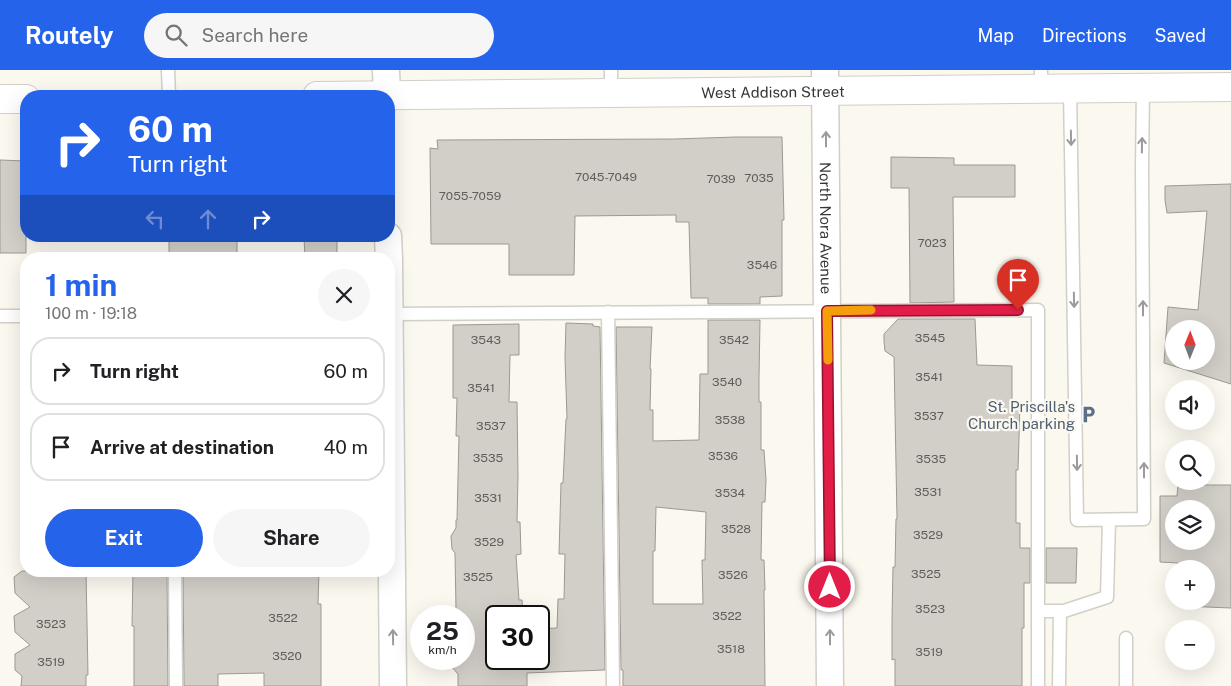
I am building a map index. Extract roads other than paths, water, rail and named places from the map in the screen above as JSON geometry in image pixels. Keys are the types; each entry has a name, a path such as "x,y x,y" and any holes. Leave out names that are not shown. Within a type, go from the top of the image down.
{"street":[{"name":"West Addison Street","path":"363,90 387,87 611,82 1041,79 1070,89 1231,87"},
{"name":"North Nora Avenue","path":"825,81 830,686"},
{"path":"0,99 20,99"},
{"path":"393,577 394,686"}],"lane":[{"path":"168,70 169,90"},
{"path":"1070,89 1078,520 1109,520 1144,519 1143,88"},
{"path":"395,314 1038,310 1038,686"},
{"path":"608,312 613,686"},
{"path":"0,316 20,316"},
{"path":"1038,611 1064,611 1107,597 1109,520"},
{"path":"175,577 176,686"},
{"path":"1059,686 1060,611"},
{"path":"1126,638 1126,686"}],"place":[{"name":"St. Priscilla's Church parking","path":"1089,415"}]}
